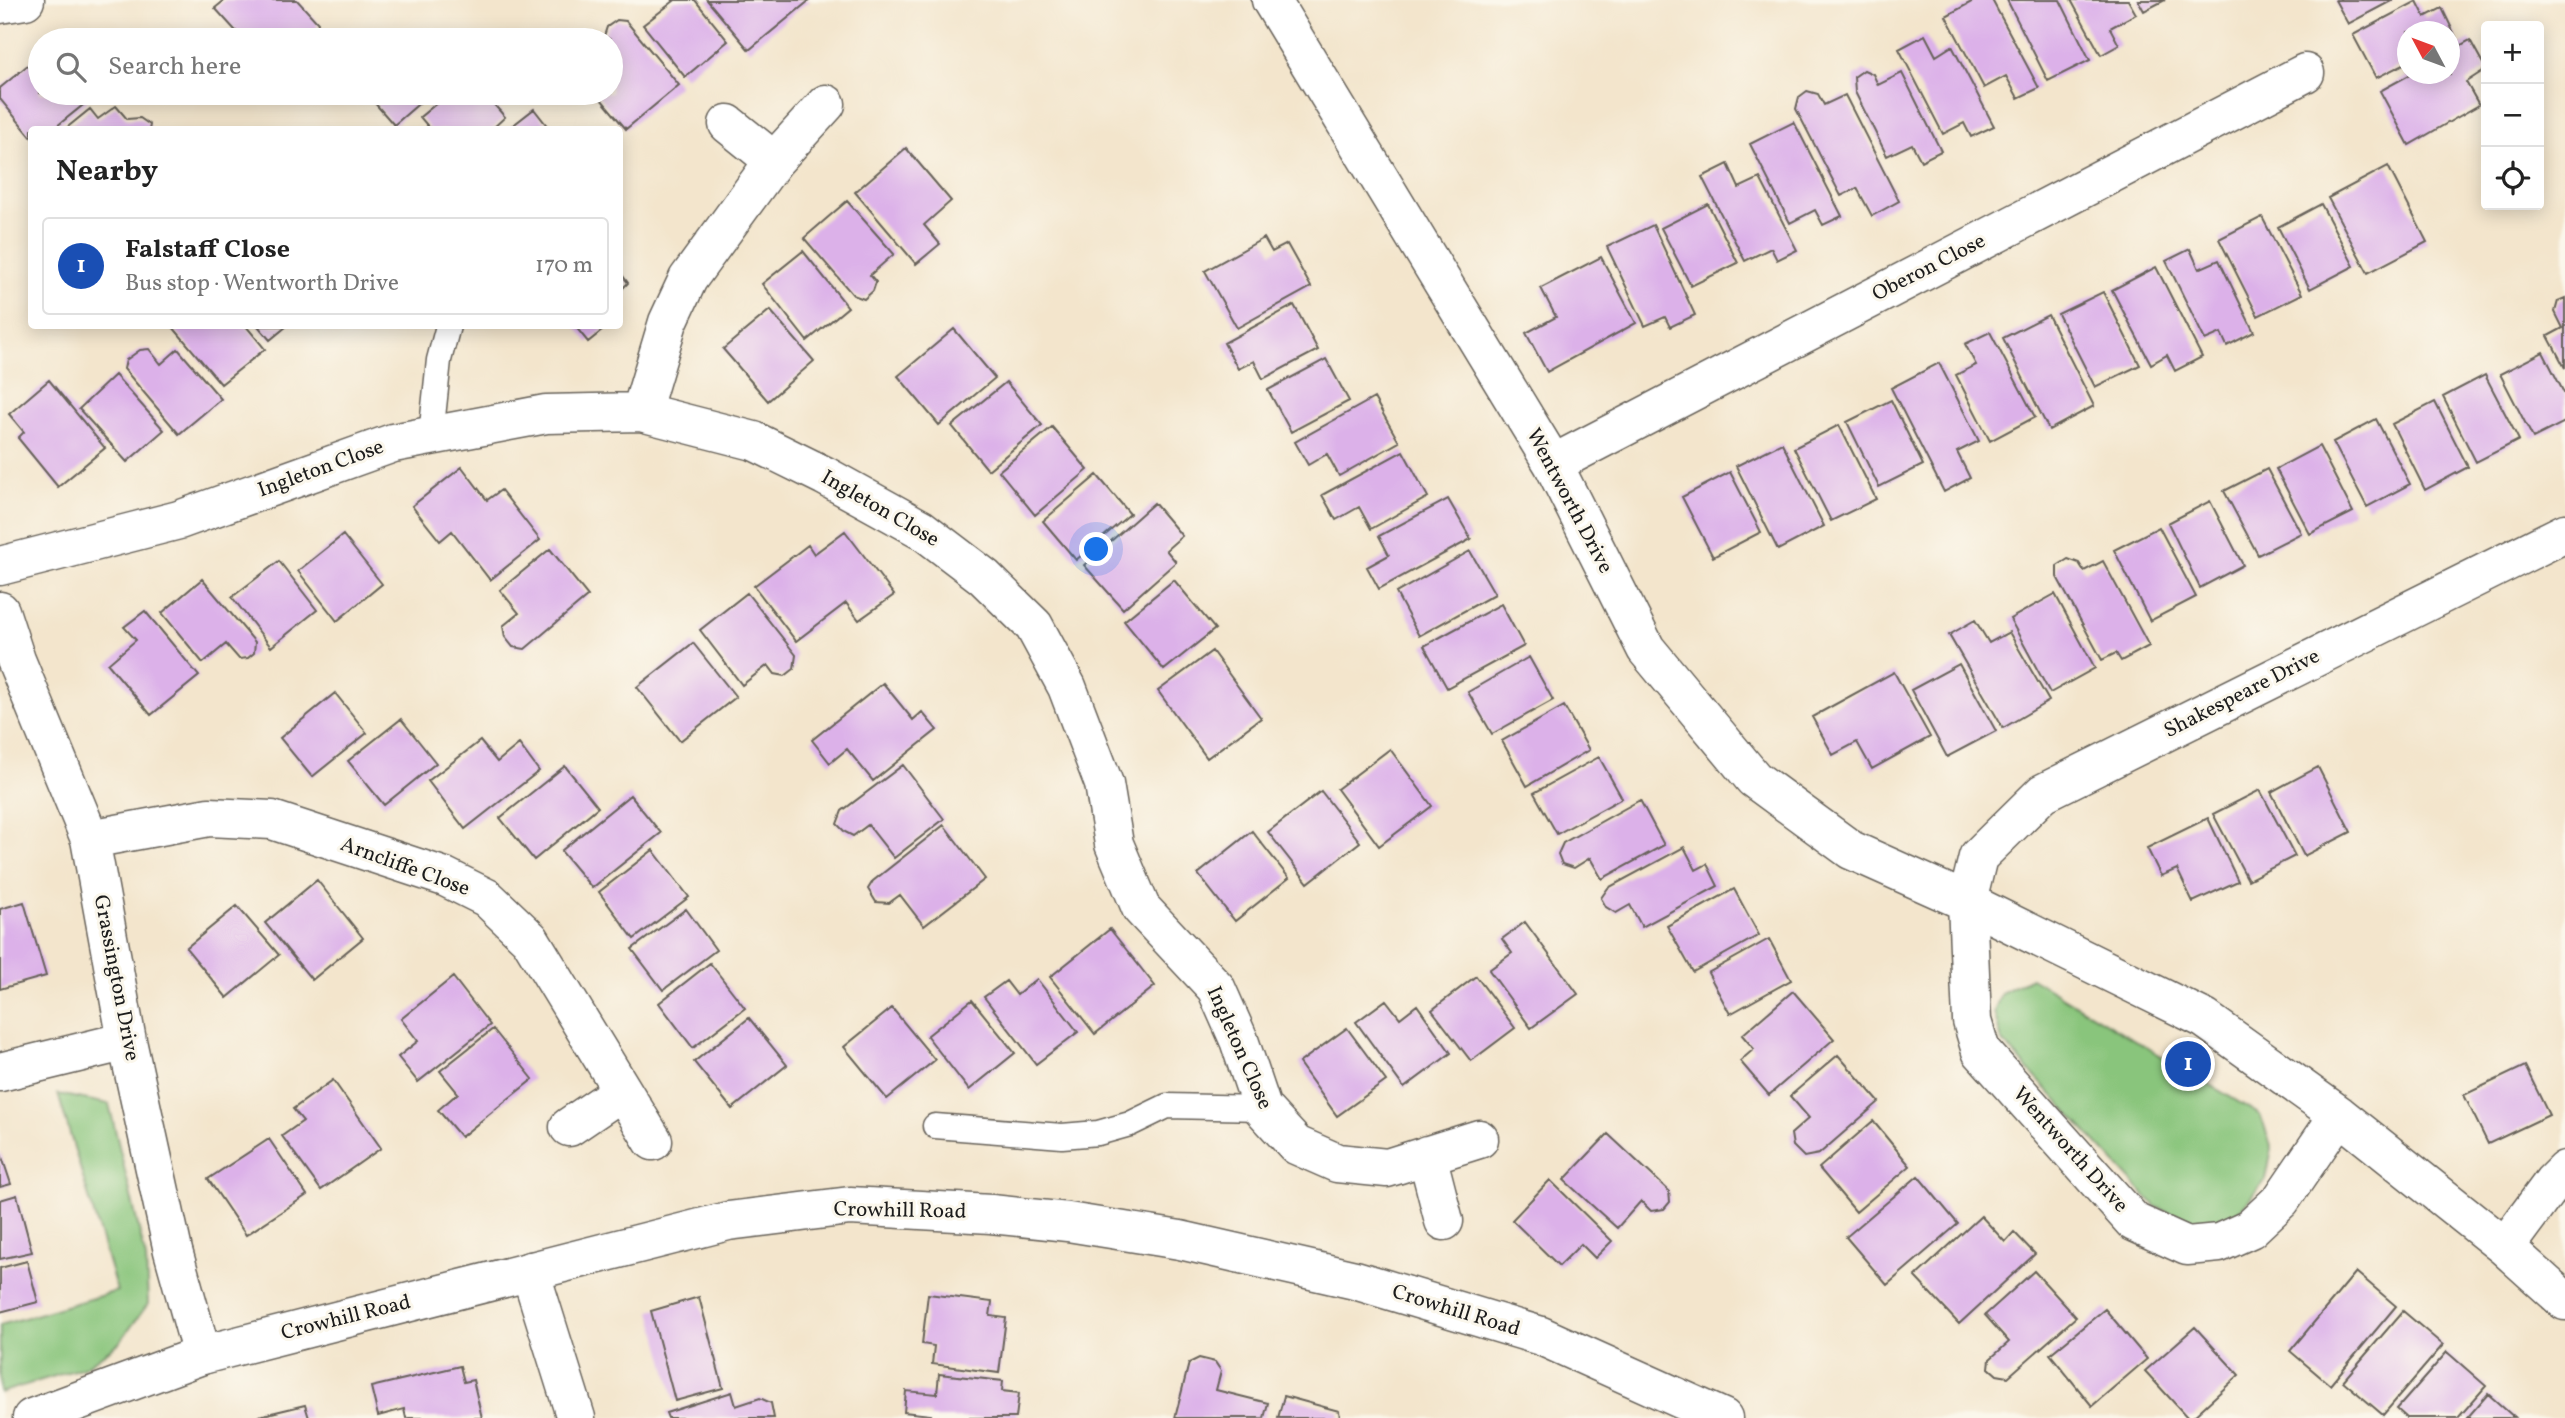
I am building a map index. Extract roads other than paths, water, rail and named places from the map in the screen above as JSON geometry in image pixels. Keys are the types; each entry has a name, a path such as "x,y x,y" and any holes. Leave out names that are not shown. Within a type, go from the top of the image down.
{"street":[{"path":"0,4 25,0"},
{"name":"Wentworth Drive","path":"1271,0 1553,464 1646,649 1754,779 1851,850 1967,902 2205,1019 2339,1115 2505,1247 2565,1301"},
{"name":"Oberon Close","path":"1553,464 2305,73"},
{"path":"641,412 668,322 688,279 774,161 826,104"},
{"path":"728,124 774,161"},
{"name":"Ingleton Close","path":"0,566 179,520 393,443 546,414 641,412 754,441 921,528 984,577 1034,626 1067,687 1086,735 1104,784 1114,844 1141,908 1216,988 1239,1040 1262,1108 1296,1145 1337,1163 1387,1168 1479,1139"},
{"name":"Shakespeare Drive","path":"1967,902 1978,857 2043,793 2565,533"},
{"name":"Grassington Drive","path":"0,611 16,660 90,839 127,1041 173,1251 202,1355"},
{"name":"Arncliffe Close","path":"90,839 209,817 272,820 444,877 487,898 530,939 653,1141"},
{"name":"Wentworth Drive","path":"1967,902 1972,1021 1981,1051 2134,1222 2187,1246 2219,1243 2250,1229 2281,1200 2339,1115"},
{"path":"0,1072 127,1041"},
{"path":"569,1127 622,1091"},
{"path":"1427,1155 1444,1222"},
{"path":"2505,1247 2565,1170"},
{"name":"Crowhill Road","path":"32,1418 202,1355 728,1221 850,1206 991,1214 1068,1222 1180,1240 1355,1280 1541,1336 1723,1418"},
{"path":"530,1271 576,1418"}],"lane":[{"path":"431,436 439,360 447,329"},
{"path":"935,1126 1062,1136 1109,1130 1130,1124 1167,1106 1262,1108"}],"place":[{"name":"Falstaff Close","path":"2188,1064"}]}
